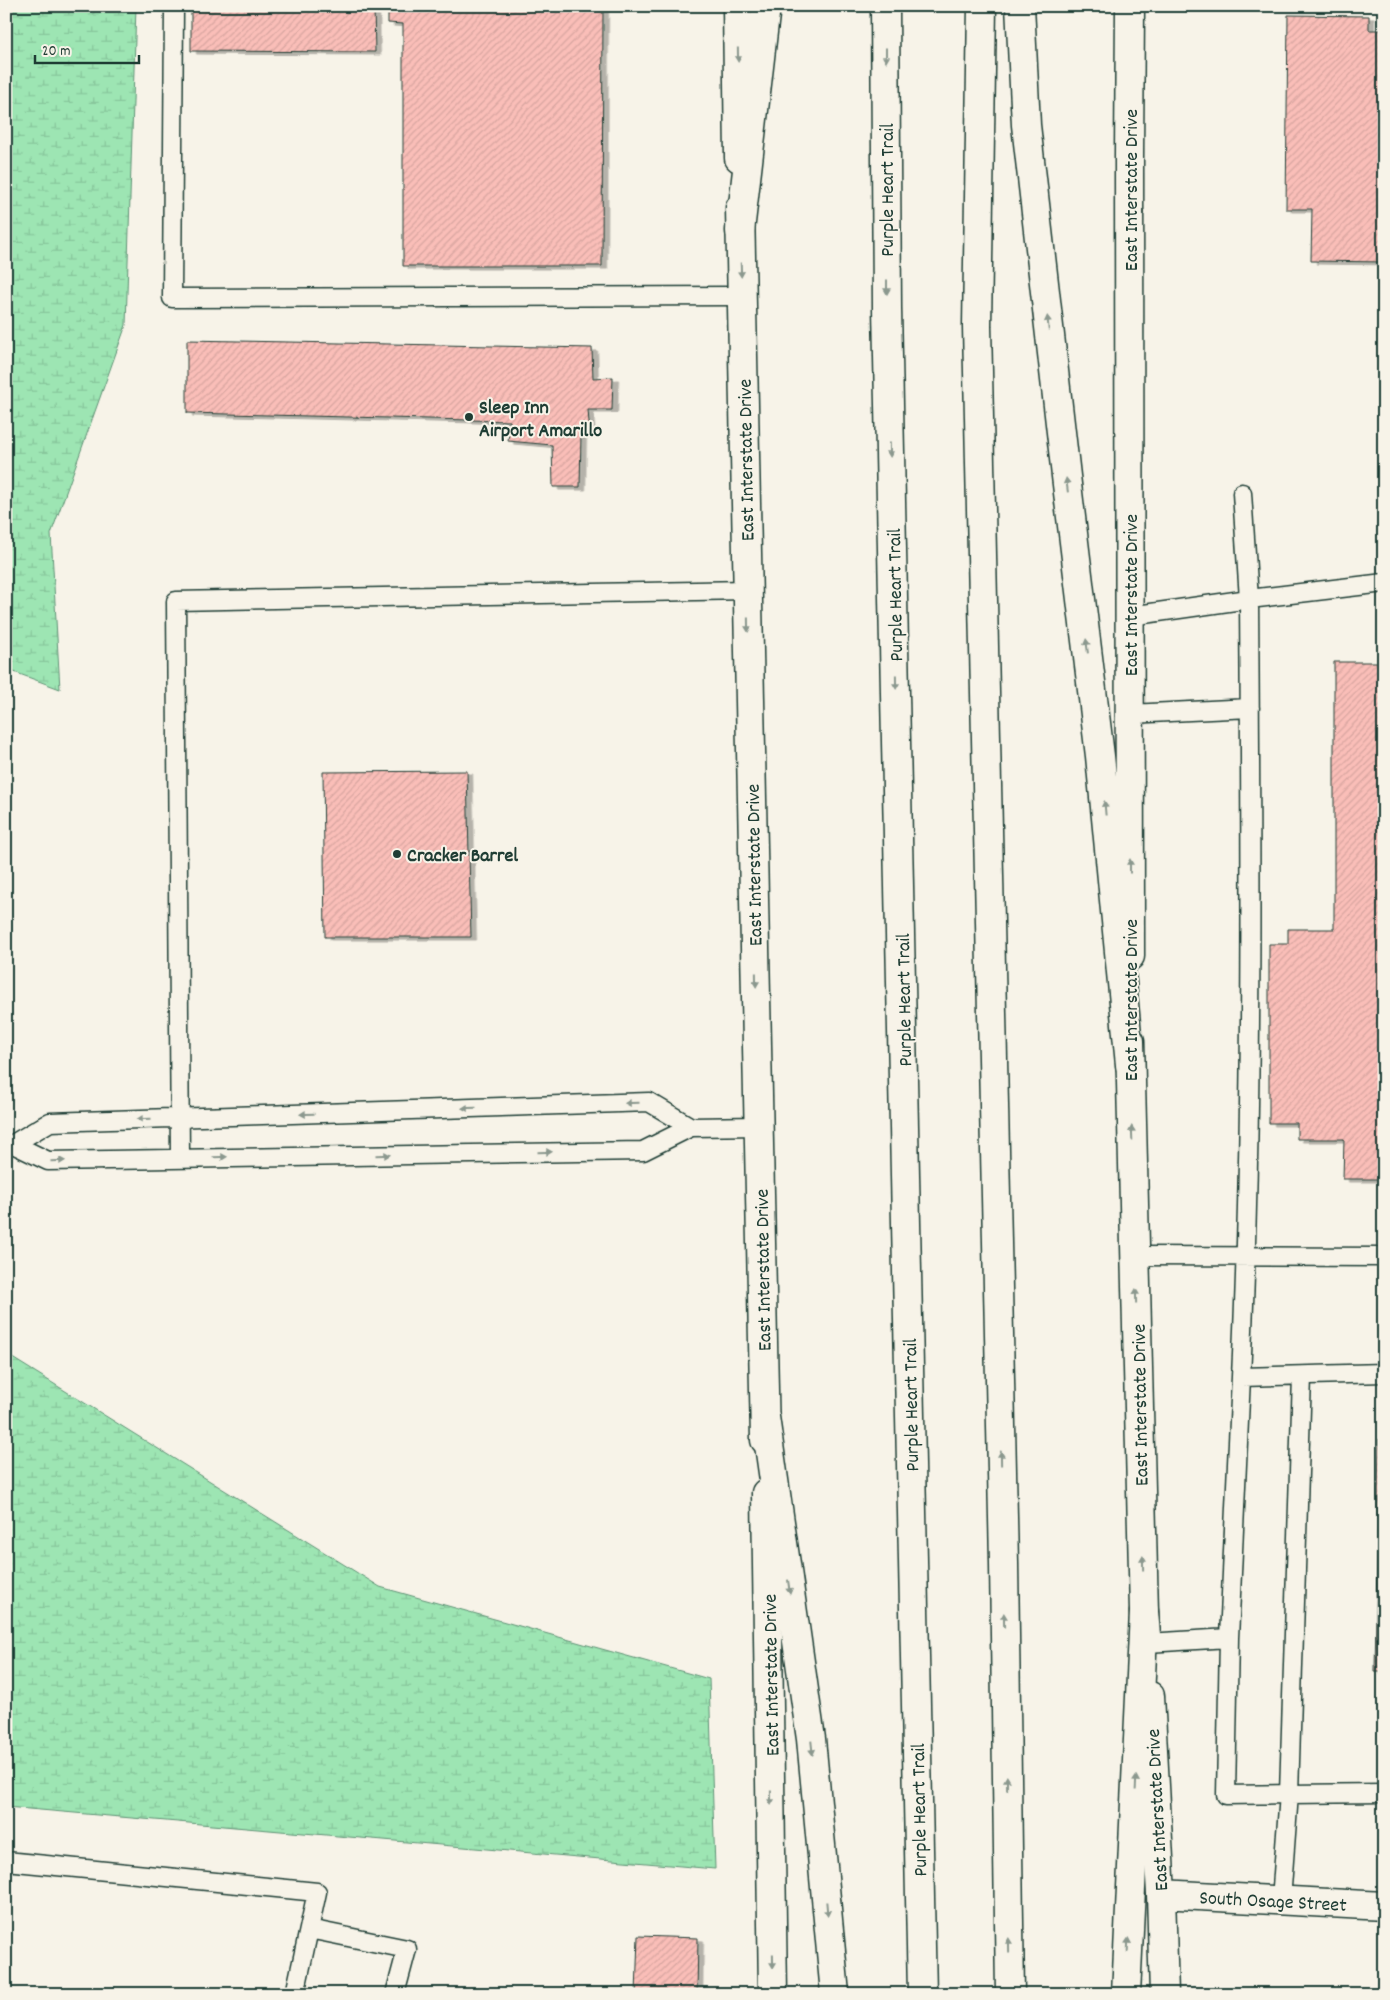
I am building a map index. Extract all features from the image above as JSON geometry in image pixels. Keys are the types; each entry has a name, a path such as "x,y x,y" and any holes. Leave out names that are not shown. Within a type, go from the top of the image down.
{"main road":[{"name":"East Interstate Drive","path":"738,6 740,231 765,1417 773,1994"},
{"path":"740,231 766,6"},
{"name":"Purple Heart Trail","path":"885,6 887,318 922,1994"},
{"path":"982,6 977,326 1003,1553 1010,1994"},
{"path":"1020,6 1026,125 1100,756 1130,1065"},
{"name":"East Interstate Drive","path":"1130,6 1130,1065 1144,1612 1162,1894 1164,1994"},
{"path":"765,1417 811,1739 835,1994"},
{"path":"1126,1994 1144,1612"},
{"name":"South Osage Street","path":"1162,1894 1384,1906"}],"lane":[{"path":"174,6 172,298 742,296"},
{"path":"1242,493 1249,599 1252,840 1247,1256 1229,1638 1226,1795 1384,1793"},
{"path":"1130,616 1249,599 1384,583"},
{"path":"180,1158 176,601 747,590"},
{"path":"1130,714 1250,708"},
{"path":"10,1144 50,1122 650,1102 691,1127"},
{"path":"10,1144 48,1161 643,1151 691,1127 759,1126"},
{"path":"1135,1256 1384,1257"},
{"path":"1241,1377 1384,1372"},
{"path":"1281,1900 1289,1794 1302,1376"},
{"path":"1147,1643 1229,1638"},
{"path":"6,1861 317,1892 295,1994"},
{"path":"309,1929 407,1949 396,1994"}],"green space":[{"path":"6,6 136,6 126,325 51,534 60,689 6,669"},
{"path":"6,1354 380,1587 709,1679 715,1869 6,1807"}],"building":[{"path":"191,6 603,6 602,266 403,266 403,24 388,23 388,7 374,7 375,52 191,51"},
{"path":"1288,15 1369,16 1369,30 1384,30 1384,262 1311,261 1312,209 1286,209"},
{"name":"Sleep Inn Airport Amarillo","path":"187,340 592,348 593,378 613,377 612,410 588,410 590,435 581,435 580,487 553,487 552,445 508,441 510,421 187,413"},
{"path":"1334,662 1384,662 1384,1179 1343,1179 1344,1139 1297,1139 1297,1123 1269,1123 1269,944 1288,944 1288,929 1334,929"},
{"name":"Cracker Barrel","path":"467,771 471,937 325,937 323,772"},
{"path":"1379,1439 1384,1439 1384,1672 1375,1672"},
{"path":"638,1936 698,1938 697,1994 636,1994"}],"place":[{"name":"Sleep Inn Airport Amarillo","path":"469,417"},
{"name":"Cracker Barrel","path":"397,854"}]}
